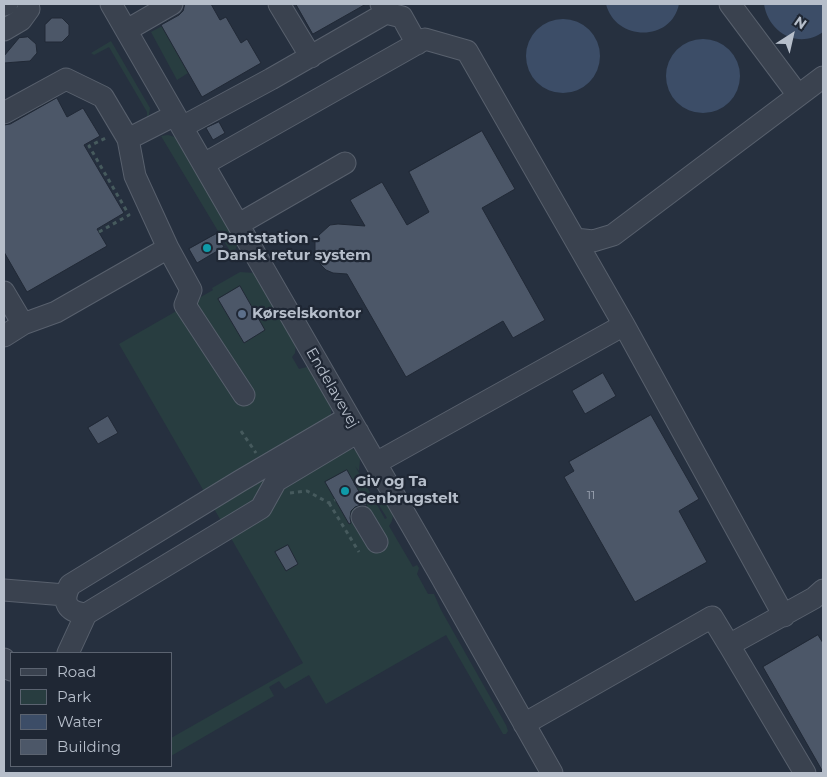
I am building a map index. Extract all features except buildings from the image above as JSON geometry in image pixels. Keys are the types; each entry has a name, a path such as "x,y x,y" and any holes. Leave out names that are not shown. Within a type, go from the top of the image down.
{"street":[{"name":"Endelavevej","path":"111,4 239,224 552,773"},
{"path":"127,30 172,4"},
{"path":"279,4 311,56"},
{"path":"730,4 798,96"},
{"path":"4,30 21,20 32,5"},
{"path":"128,139 179,121 271,79 311,56 383,8 402,17 417,44"},
{"path":"204,164 426,39 467,51 624,325 784,616"},
{"path":"575,239 593,241 613,234 823,77"},
{"path":"4,113 66,80 103,97 128,139 136,176 168,248 191,290 185,305 244,395"},
{"path":"239,224 345,163"},
{"path":"4,336 23,324 56,312 168,248"},
{"path":"4,292 23,324"},
{"path":"376,464 624,325"},
{"path":"86,614 75,613 67,606 65,595 70,585 217,495 353,425"},
{"path":"68,652 86,614 261,508 276,482 353,425"},
{"path":"217,495 235,523"},
{"path":"362,517 368,547"},
{"path":"4,590 65,595"},
{"path":"729,645 784,616 814,598 823,590"},
{"path":"81,652 92,629 86,614"},
{"path":"524,724 712,617 805,773"}],"path":[{"path":"329,503 368,547"}],"green space":[{"path":"162,26 188,73 177,80 151,32"},
{"path":"111,41 150,108 147,117 147,112 109,47 94,55 91,53"},
{"path":"161,136 175,137 180,142 238,243 233,256"},
{"path":"240,272 255,273 296,344 295,353 292,357 299,369 307,367 310,370 331,407 331,416 350,448 357,451 360,459 359,471 355,466 385,519 387,518 374,497 390,508 393,516 389,526 413,567 417,565 419,568 417,574 428,594 434,594 441,610 506,725 508,731 506,734 503,734 446,635 326,704 309,675 285,689 279,681 269,687 274,696 172,755 172,737 303,663 119,344 213,290 212,288"}],"water":[{"path":"606,4 679,4 674,17 665,26 655,31 643,32 631,31 620,25 611,16"},
{"path":"764,4 823,4 823,32 804,39 786,35 771,23"},
{"path":"556,19 570,19 584,25 594,35 600,49 598,70 584,87 570,93 556,93 542,87 532,77 526,63 526,49 532,35 542,25"},
{"path":"696,39 710,39 724,45 734,55 740,69 738,90 724,107 710,113 696,113 682,107 672,97 666,83 666,69 672,55 682,45"}],"place":[{"name":"Pantstation - Dansk retur system","path":"207,248"},
{"name":"Kørselskontor","path":"242,314"},
{"name":"Giv og Ta Genbrugstelt","path":"345,491"}]}
